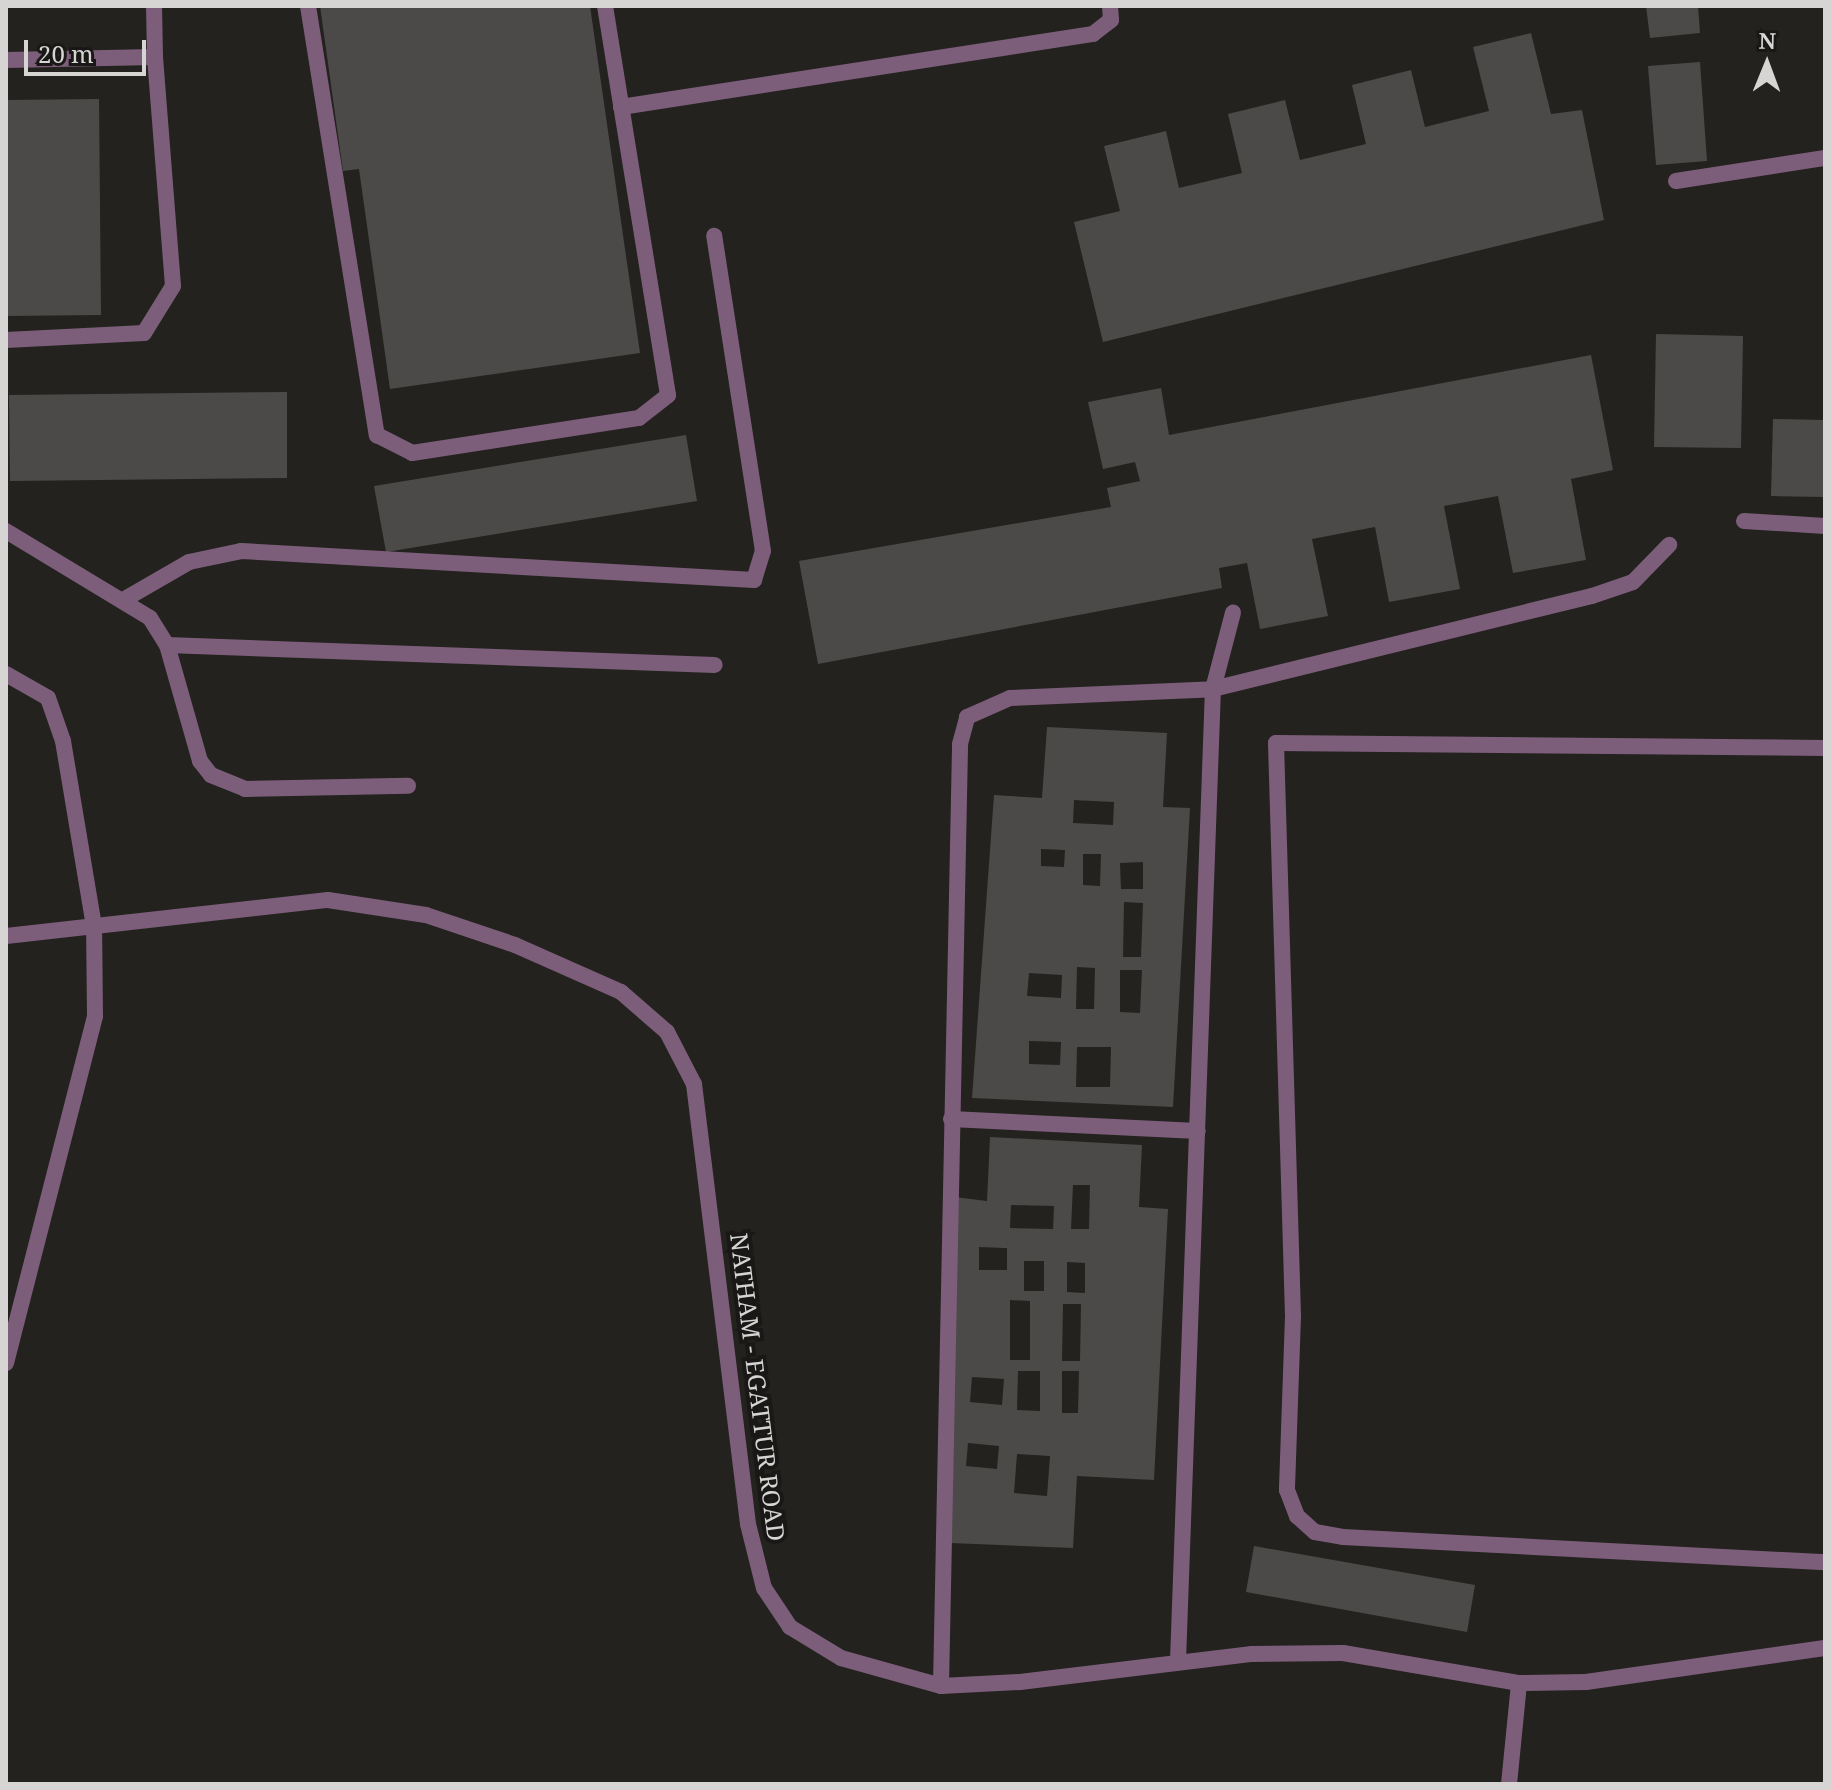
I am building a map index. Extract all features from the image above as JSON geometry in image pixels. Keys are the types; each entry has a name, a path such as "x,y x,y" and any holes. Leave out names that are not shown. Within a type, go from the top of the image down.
{"street":[{"path":"6,340 144,333 173,286 155,57 154,6"},
{"path":"308,6 377,435 412,453 639,418 668,395 605,6"},
{"path":"621,107 1093,34 1111,20 1110,6"},
{"path":"6,60 155,57"},
{"path":"1676,181 1825,158"},
{"path":"125,599 189,562 241,551 754,580 763,551 714,236"},
{"path":"1744,521 1825,526"},
{"path":"6,531 125,599 150,618 167,645 200,761 211,775 245,789 408,786"},
{"path":"941,1686 960,744 967,717 1010,698 1213,689 1592,596 1633,582 1669,545"},
{"path":"1178,1661 1213,689 1233,613"},
{"path":"167,645 715,665"},
{"path":"6,674 48,698 63,741 94,927 95,1016 6,1363"},
{"path":"1825,748 1276,743 1292,1256 1287,1490 1297,1516 1315,1532 1343,1537 1825,1562"},
{"name":"NATHAM - EGATTUR ROAD","path":"6,936 328,900 426,915 515,945 621,992 667,1032 694,1084 748,1524 764,1588 790,1627 841,1658 941,1686 1020,1682 1178,1661 1343,1653 1519,1683 1586,1682 1825,1648"},
{"path":"951,1119 1198,1131"},
{"path":"1509,1784 1519,1683"}],"building":[{"path":"320,6 590,6 640,353 390,389 359,169 343,171"},
{"path":"1646,6 1698,6 1700,33 1650,38"},
{"path":"1531,33 1551,114 1582,110 1604,220 1103,342 1074,222 1120,211 1104,146 1166,131 1179,188 1242,173 1228,114 1285,100 1300,160 1366,144 1352,85 1411,70 1425,127 1489,111 1473,47"},
{"path":"1700,62 1707,161 1656,165 1648,66"},
{"path":"99,99 101,315 6,316 6,100"},
{"path":"1656,334 1743,336 1741,448 1654,447"},
{"path":"1591,355 1613,470 1571,479 1586,560 1513,573 1498,496 1444,506 1460,589 1389,602 1375,527 1312,539 1328,616 1260,629 1247,563 1219,568 1222,588 818,664 799,561 1111,507 1107,488 1140,481 1135,462 1103,469 1088,402 1161,388 1169,435"},
{"path":"287,392 287,478 10,481 9,395"},
{"path":"1773,419 1825,420 1823,497 1771,496"},
{"path":"686,435 697,501 386,552 374,486"},
{"path":"1047,727 1167,733 1163,807 1190,808 1173,1107 972,1098 994,795 1042,798","holes":["1074,800 1114,802 1113,825 1073,823","1041,849 1065,850 1064,867 1041,866","1083,854 1101,854 1100,886 1083,885","1143,862 1143,889 1121,889 1120,863","1124,902 1143,903 1141,957 1123,957","1077,967 1095,968 1094,1009 1076,1009","1120,970 1142,970 1140,1013 1120,1012","1029,973 1062,975 1061,998 1027,996","1029,1041 1061,1042 1060,1065 1029,1064","1077,1047 1111,1047 1110,1087 1076,1087"]},
{"path":"990,1137 1142,1145 1139,1207 1168,1209 1154,1480 1077,1476 1073,1548 951,1543 954,1197 987,1201","holes":["1073,1185 1090,1185 1089,1229 1071,1229","1011,1205 1054,1206 1053,1229 1010,1228","979,1247 1007,1248 1007,1270 979,1270","1024,1261 1044,1261 1044,1291 1024,1291","1067,1262 1085,1263 1085,1293 1067,1292","1010,1300 1030,1301 1030,1360 1010,1360","1063,1304 1081,1304 1080,1361 1062,1361","1018,1371 1040,1371 1040,1411 1017,1410","1062,1371 1079,1371 1078,1413 1062,1413","972,1377 1004,1379 1002,1405 970,1402","968,1443 999,1446 997,1469 966,1466","1017,1454 1050,1456 1047,1496 1014,1493"]},
{"path":"1254,1546 1475,1585 1467,1632 1246,1592"}]}
